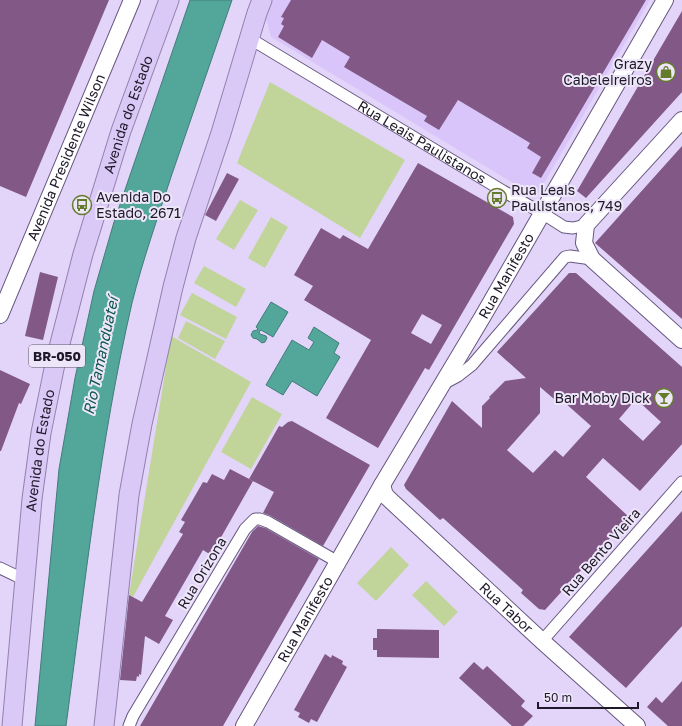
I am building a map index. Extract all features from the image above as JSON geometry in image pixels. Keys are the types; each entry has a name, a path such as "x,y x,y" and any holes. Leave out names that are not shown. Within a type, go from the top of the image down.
{"highway":[{"name":"Avenida do Estado","path":"12,726 32,499 41,433 60,344 83,254 121,131 169,0"},
{"path":"104,726 129,495 142,424 164,321 186,238 221,133 262,0"}],"main road":[{"name":"Avenida Presidente Wilson","path":"0,314 132,0"},
{"name":"Rua Manifesto","path":"244,726 382,485 665,0"},
{"path":"682,120 586,225 584,243 592,259 682,340"},
{"name":"Rua Tabor","path":"382,485 385,494 392,501 542,641 637,726"},
{"path":"367,512 379,505 392,501"}],"street":[{"name":"Rua Leais Paulistanos","path":"250,38 564,227 573,228 586,225"},
{"name":"Rua Manifesto","path":"442,384 458,376 472,365 564,257 570,256 592,259"},
{"name":"Rua Bento Vieira","path":"542,641 682,482"},
{"name":"Rua Orizona","path":"129,726 133,716 245,529 255,519 268,522 338,562"},
{"path":"0,568 25,580"}],"shaded area":[{"path":"272,0 650,0 536,197 271,37 265,16"},
{"path":"270,82 405,160 360,238 237,163"},
{"path":"240,200 258,210 234,250 216,239"},
{"path":"271,217 288,227 265,268 248,258"},
{"path":"204,266 246,289 236,307 194,283"},
{"path":"192,293 237,317 226,339 180,315"},
{"path":"186,321 225,341 215,359 178,338"},
{"path":"171,336 251,382 133,597 129,595"},
{"path":"252,397 282,414 251,469 221,452"},
{"path":"391,547 409,565 376,601 357,583"},
{"path":"426,581 458,612 444,626 412,595"}],"water":[{"name":"Rio Tamanduateí","path":"190,0 232,0 156,222 132,303 102,460 66,726 35,726 59,469 75,378 94,291 114,222"},
{"path":"271,302 288,312 273,337 261,330 259,332 267,338 265,342 262,343 253,338 251,335 253,331 258,329 256,327"},
{"path":"314,327 339,343 334,353 340,357 317,396 292,381 283,395 266,385 292,340 309,350 314,342 308,338"}],"building":[{"path":"0,0 109,0 26,197 0,186"},
{"path":"291,0 646,0 541,178 532,173 541,157 527,148 530,143 458,100 439,130 424,121 427,116 344,67 350,57 322,40 312,58 278,37 284,26 281,24 284,18 281,17"},
{"path":"682,11 682,92 586,198 577,191"},
{"path":"682,146 682,319 595,243"},
{"path":"418,163 513,217 514,224 429,370 425,368 378,448 326,418 371,340 304,300 313,286 294,275 321,228 340,239 343,235 368,249","holes":["422,314 442,325 431,344 411,333"]},
{"path":"227,173 239,179 216,221 205,215"},
{"path":"40,272 58,277 43,340 25,336"},
{"path":"569,273 576,273 682,367 682,444 640,491 603,458 586,477 629,517 545,610 539,609 521,593 523,590 443,518 440,520 406,489 404,485 452,401 482,428 482,406 490,398 489,397 505,381 526,378 497,352","holes":["540,387 561,405 564,402 591,426 563,457 555,450 533,473 507,450 540,413","636,399 661,422 643,441 619,419"]},
{"path":"0,370 30,384 21,404 19,403 1,451 0,451"},
{"path":"292,421 370,465 323,546 271,516 263,513 274,492 249,479 279,426 282,427 288,422"},
{"path":"230,469 253,481 211,555 203,550 165,616 173,620 159,644 145,636 141,675 139,674 139,677 137,676 136,681 120,680 129,595 142,602 183,534 179,532 185,522 181,520 203,482 207,483 212,474 224,480"},
{"path":"682,511 682,626 626,688 569,637"},
{"path":"258,526 265,528 319,559 223,726 140,726 252,532"},
{"path":"377,629 439,630 439,658 377,657 377,650 373,650 373,638 377,638"},
{"path":"325,654 331,658 332,655 343,661 342,664 347,667 317,722 311,719 309,723 298,717 300,713 294,710"},
{"path":"474,662 483,670 487,666 525,701 521,706 533,716 523,726 512,726 459,678"},
{"path":"682,681 682,726 668,726 647,707 656,697 662,703"}],"place":[{"name":"Grazy Cabeleireiros","path":"666,72"},
{"name":"Rua Leais Paulistanos, 749","path":"497,198"},
{"name":"Avenida Do Estado, 2671","path":"82,205"},
{"name":"Bar Moby Dick","path":"664,398"}]}
